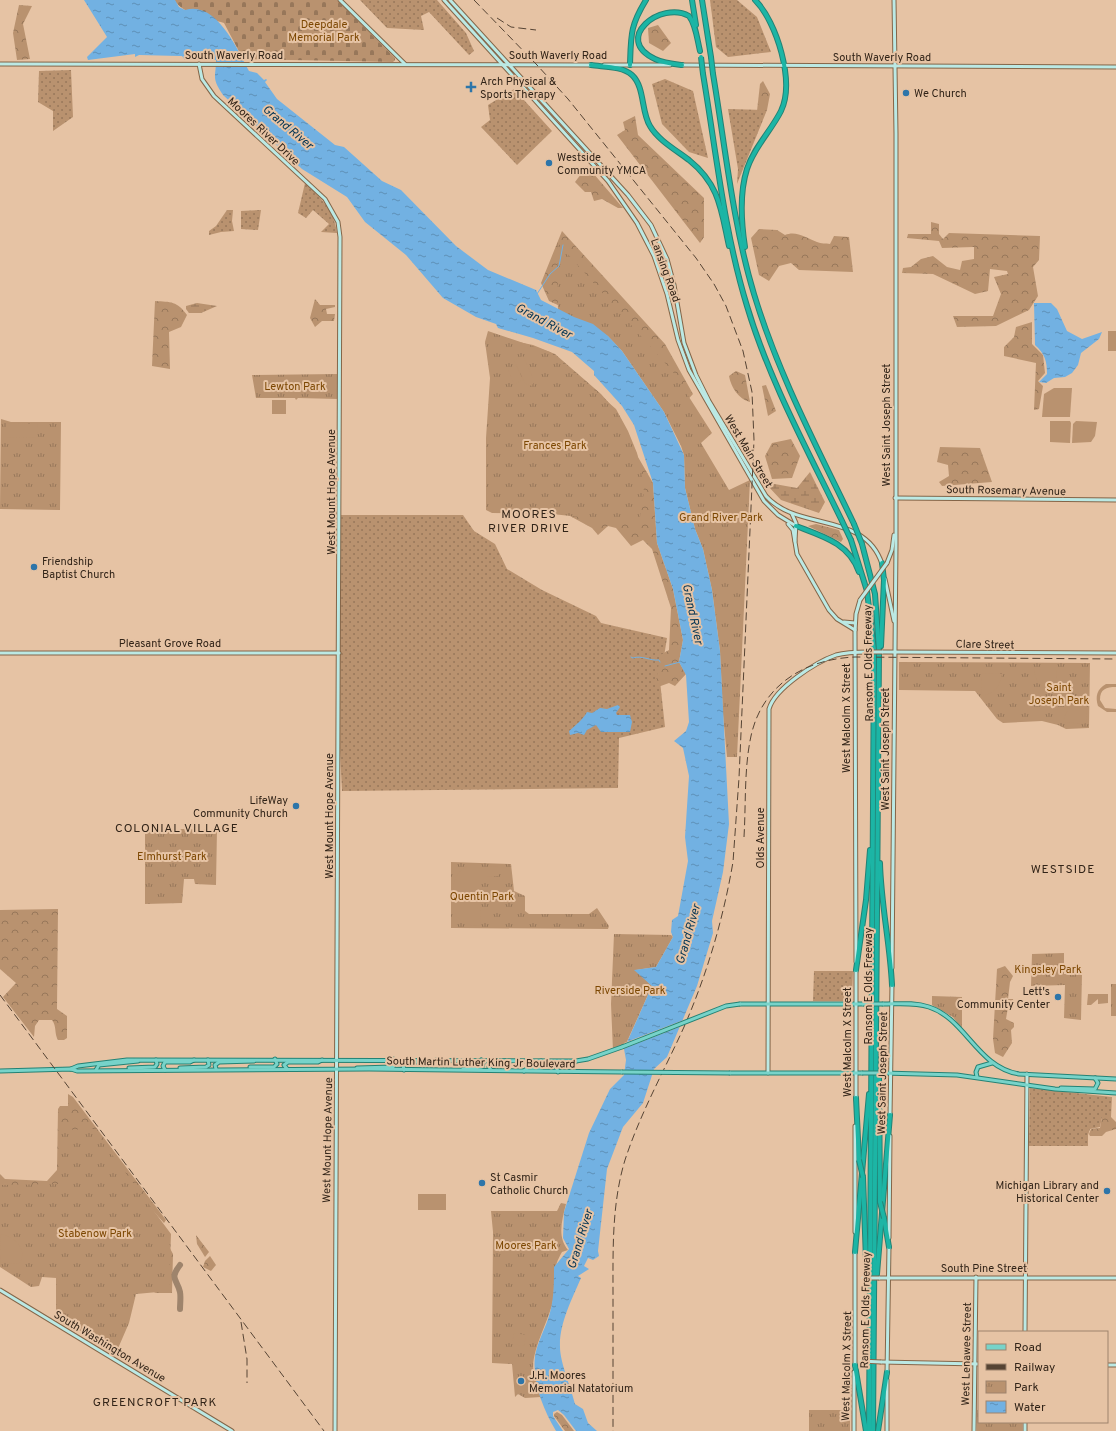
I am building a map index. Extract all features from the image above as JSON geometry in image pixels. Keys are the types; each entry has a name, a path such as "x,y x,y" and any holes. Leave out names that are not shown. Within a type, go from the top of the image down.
{"highway":[{"path":"630,65 632,30 636,16 646,0"},
{"path":"692,0 735,262"},
{"path":"702,0 740,238 754,293"},
{"path":"754,293 742,225 742,192 751,158 782,107 784,97 784,66 780,44 762,9 755,0"},
{"path":"675,6 683,10 692,20 700,50"},
{"path":"642,20 638,34 644,50 655,59 682,65"},
{"path":"591,65 624,71 634,78 638,87 646,118 651,129 698,168 713,187 722,210 729,242 749,314 767,362 851,540 866,586 871,615"},
{"name":"Ransom E Olds Freeway","path":"754,293 764,326 787,382 862,544 872,580 877,608 878,818 873,1431"},
{"path":"796,526 831,540 848,553 859,572 871,615"},
{"path":"878,704 885,563"},
{"name":"Ransom E Olds Freeway","path":"869,1431 874,659 871,615"},
{"path":"856,970 867,891 873,802"},
{"path":"878,818 881,885 892,985"},
{"path":"877,1010 880,1202 889,1247"},
{"path":"855,1252 872,1056"},
{"path":"856,1098 859,1160 863,1177 869,1334"},
{"path":"874,1329 890,1115"},
{"path":"855,1363 866,1431"},
{"path":"878,1431 887,1372"}],"main road":[{"name":"South Martin Luther King Jr Boulevard","path":"71,1069 78,1066 99,1063 141,1060 337,1059 576,1061 588,1059 622,1047 726,1006 740,1004 918,1004 929,1007 943,1014 992,1063 1007,1071 1027,1074 1116,1078"},
{"path":"235,1069 240,1067 274,1067 277,1064 275,1059"},
{"path":"287,1069 284,1065 286,1062 318,1062 324,1059"},
{"path":"96,1070 99,1065 141,1060"},
{"path":"125,1070 132,1067 155,1067 157,1064 156,1060"},
{"path":"165,1070 163,1066 165,1062 190,1062 195,1060"},
{"path":"176,1070 184,1067 206,1067 209,1064 208,1060"},
{"path":"216,1069 216,1063 250,1062 258,1060"},
{"path":"354,1069 361,1067 393,1067 395,1063 393,1060"},
{"path":"404,1070 403,1065 406,1062 431,1062 438,1060"},
{"path":"461,1070 467,1068 481,1068 483,1063 481,1060"},
{"path":"490,1070 489,1067 491,1063 500,1063 506,1060"},
{"path":"524,1071 528,1068 541,1068 543,1065 541,1061"},
{"path":"558,1072 556,1066 558,1064 572,1063 576,1061"},
{"path":"977,1077 976,1072 978,1067 992,1063"},
{"name":"South Martin Luther King Jr Boulevard","path":"0,1071 71,1069 77,1071 354,1069 558,1072 883,1073 943,1074 977,1077 1055,1088"},
{"path":"1055,1088 1065,1087 1095,1089 1098,1083 1095,1078"},
{"path":"1055,1088 1116,1093"}],"street":[{"path":"340,0 405,64"},
{"name":"Lansing Road","path":"444,0 608,181 637,223 657,265 667,294 678,340 694,376"},
{"name":"Lansing Road","path":"450,0 631,198 651,225 661,245 670,271 684,343 694,376"},
{"name":"West Saint Joseph Street","path":"887,1431 892,1004 895,528 894,0"},
{"name":"South Waverly Road","path":"0,64 509,64 1116,67"},
{"name":"Moores River Drive","path":"199,64 202,79 214,96 329,204"},
{"name":"West Mount Hope Avenue","path":"329,204 338,222 341,242 335,1431"},
{"name":"West Main Street","path":"694,376 760,488 770,501 792,514 796,526 795,545"},
{"name":"West Main Street","path":"694,376 764,501 792,529 797,554 829,610 841,621 853,628 855,632"},
{"name":"South Rosemary Avenue","path":"895,498 1116,500"},
{"path":"792,514 840,526 859,534 874,547 885,563 894,623"},
{"name":"West Main Street","path":"785,521 796,526"},
{"path":"855,652 855,623 860,600 885,563 892,547 895,528"},
{"path":"841,621 855,623"},
{"name":"Clare Street","path":"855,652 1116,654"},
{"name":"West Malcolm X Street","path":"854,1431 856,1098 855,652"},
{"name":"Olds Avenue","path":"768,1073 769,709 772,702 779,694 806,672 834,656 855,652"},
{"name":"Pleasant Grove Road","path":"0,653 339,653"},
{"path":"1025,1331 1027,1074"},
{"name":"South Pine Street","path":"855,1283 858,1279 863,1278 888,1277 1116,1278"},
{"name":"West Lenawee Street","path":"974,1431 977,1364 976,1277"},
{"name":"South Washington Avenue","path":"0,1290 232,1431"},
{"path":"855,1363 861,1361 977,1364"}],"green space":[{"name":"Deepdale Memorial Park","path":"174,0 337,0 395,58 395,60 393,62 243,59 224,23 190,13 178,5"},
{"path":"360,0 437,0 466,33 474,51 469,55 429,12 421,16 424,30 387,28"},
{"path":"710,0 737,0 757,17 771,52 728,57 716,47"},
{"path":"19,5 32,6 23,24 30,59 17,60 13,33"},
{"path":"658,25 671,43 663,51 649,43 648,28"},
{"path":"71,70 73,117 53,131 53,111 38,102 39,71"},
{"path":"665,79 693,91 708,158 689,152 662,124 652,84"},
{"path":"763,81 770,94 767,110 757,111 760,84"},
{"path":"514,89 552,131 517,165 481,127 490,120 488,105"},
{"path":"728,109 767,110 737,184 738,169"},
{"path":"635,116 638,135 704,198 704,237 700,243 617,135 625,130 623,122"},
{"path":"587,166 623,208 618,208 602,199 594,201 591,192 585,192 575,182"},
{"path":"305,183 321,199 330,211 337,233 321,232 329,224 313,210 306,218 298,213"},
{"path":"227,210 233,210 232,221 234,231 209,235 209,231 216,226"},
{"path":"261,210 258,230 241,229 241,211"},
{"path":"931,222 939,224 939,234 943,239 949,233 1040,236 1039,260 1033,267 1038,296 1029,310 996,326 957,327 953,316 993,316 1001,294 994,277 1008,274 1007,271 990,269 988,291 975,294 933,274 902,273 903,268 911,267 921,259 933,256 947,267 960,270 962,261 974,259 974,247 942,248 939,241 907,238 908,234 931,234"},
{"path":"759,229 777,230 785,235 793,233 819,243 830,244 834,236 849,237 853,272 799,270 791,263 779,266 769,281 759,275 751,238"},
{"path":"562,231 665,344 693,394 680,408 593,321 549,301 541,283"},
{"name":"Grand River Park","path":"557,242 673,372 712,433 701,443 729,490 750,480 737,757 727,757 720,651 712,590 703,549 695,529 685,488 684,455 681,446 664,412 622,351 608,336 558,310"},
{"path":"315,299 320,305 335,305 335,307 326,309 327,314 335,314 334,321 322,321 315,327 310,318"},
{"path":"155,301 173,303 180,307 187,315 181,327 169,332 170,369 152,366"},
{"path":"197,303 217,306 201,313 189,313 186,306"},
{"path":"1032,322 1032,344 1043,355 1045,373 1038,381 1043,386 1039,409 1034,410 1036,363 1004,356 1004,347 1014,337 1016,327"},
{"name":"Frances Park","path":"488,331 550,352 616,409 628,431 637,453 643,481 644,492 639,523 622,520 603,520 591,522 580,517 552,514 492,513 486,510 486,438 490,378 485,342"},
{"path":"1108,331 1116,331 1116,351 1108,351"},
{"path":"514,341 533,345 555,354 601,394 616,411 628,433 638,457 653,483 657,543 673,589 683,640 679,662 686,674 675,686 669,683 658,687 656,683 660,655 669,650 671,608 652,549 643,540 631,546 616,528 608,526 598,535 592,528 570,516 583,510"},
{"path":"523,356 533,378 533,384 530,386 525,383 514,360"},
{"path":"516,365 523,380 514,384 508,369"},
{"path":"736,371 745,375 750,402 742,398 731,384 729,376"},
{"name":"Lewton Park","path":"338,374 338,399 298,398 296,400 295,398 256,398 252,375"},
{"path":"766,385 776,411 768,416 762,386"},
{"path":"1054,388 1072,388 1070,417 1042,417 1044,394"},
{"path":"272,400 286,400 286,414 272,414"},
{"path":"1,419 11,422 61,422 60,510 0,509"},
{"path":"1050,421 1070,421 1070,443 1050,442"},
{"path":"1076,421 1097,422 1095,436 1091,442 1072,443 1073,424"},
{"path":"6,423 38,424 37,438 6,437"},
{"path":"791,439 800,456 792,478 772,479 765,456 772,443"},
{"path":"940,447 980,448 992,482 942,486 939,482 949,476 948,465 937,462"},
{"path":"810,472 825,502 819,513 781,500 767,485 769,483 797,488"},
{"path":"340,515 463,515 474,531 495,544 507,569 542,590 596,616 601,623 667,638 660,681 665,727 619,738 618,788 342,791 339,731"},
{"path":"816,524 839,530 843,539 841,542 808,526"},
{"name":"Saint Joseph Park","path":"899,662 1090,663 1089,728 1066,729 1058,725 1042,721 1003,723 997,719 975,691 899,690"},
{"path":"1034,669 1055,669 1057,671 1056,692 1040,685 1036,678"},
{"path":"982,673 1002,674 1000,683 996,689 989,694 981,696"},
{"path":"1106,684 1116,684 1116,687 1104,689 1101,693 1100,700 1105,708 1116,709 1116,712 1107,712 1098,706 1098,693"},
{"path":"1087,701 1086,722 1084,724 1063,722 1066,713 1071,707 1078,703"},
{"name":"Elmhurst Park","path":"145,829 217,829 216,885 195,884 194,879 184,879 182,903 145,904"},
{"name":"Quentin Park","path":"451,862 511,864 514,891 525,896 525,911 529,914 589,914 597,908 609,926 608,929 451,928"},
{"path":"467,866 481,866 481,891 479,893 453,893 456,877"},
{"path":"498,866 498,876 487,877 487,867"},
{"path":"454,897 479,897 481,899 480,926 465,923 459,919 454,912"},
{"path":"58,909 57,1009 67,1016 67,1038 64,1040 58,1040 52,1020 39,1020 35,1026 34,1037 3,997 16,983 0,969 0,910"},
{"name":"Riverside Park","path":"614,934 671,935 673,937 656,967 636,970 652,986 625,1046 613,1051 611,1004"},
{"name":"Kingsley Park","path":"1064,953 1064,974 1082,974 1081,1020 1064,1018 1065,985 1031,986 1032,954"},
{"path":"1005,966 1013,976 1010,982 1008,999 1013,999 1014,1005 1008,1007 1006,1019 1014,1023 1014,1027 1011,1030 1012,1043 1003,1057 995,1053 993,1039 997,969"},
{"path":"814,971 853,971 852,997 849,1001 813,1001"},
{"path":"1111,984 1116,984 1116,1016 1111,1016"},
{"path":"1088,994 1108,994 1108,1003 1098,1004 1098,999 1091,1005 1087,1005"},
{"path":"932,996 962,997 962,1029 953,1017 932,1005"},
{"path":"1030,1088 1112,1097 1111,1117 1102,1117 1100,1127 1090,1129 1088,1135 1088,1146 1029,1146"},
{"name":"Stabenow Park","path":"68,1094 73,1097 166,1220 164,1223 123,1177 165,1239 173,1254 172,1293 156,1293 0,1220 0,1174 5,1179 47,1181 57,1170 58,1109 60,1106 68,1106"},
{"path":"1102,1117 1111,1117 1116,1122 1116,1129 1106,1132 1102,1136 1090,1136 1089,1134 1091,1129 1100,1128"},
{"name":"Stabenow Park","path":"93,1129 171,1234 169,1291 136,1294 129,1323 116,1353 56,1316 56,1278 42,1277 39,1286 31,1287 0,1267 0,1185 59,1184 60,1130"},
{"path":"418,1194 446,1194 446,1210 418,1210"},
{"name":"Moores Park","path":"561,1203 566,1204 561,1234 562,1240 568,1250 562,1252 556,1265 551,1309 534,1357 534,1374 541,1397 525,1398 518,1394 515,1397 512,1364 492,1363 493,1232 491,1211 557,1211"},
{"path":"1,1234 6,1235 19,1244 22,1259 19,1264 0,1262"},
{"path":"196,1235 209,1252 205,1257 197,1244"},
{"path":"210,1256 216,1265 211,1271 203,1267 205,1261"},
{"path":"514,1333 526,1335 524,1346 512,1344"},
{"path":"809,1410 850,1410 850,1431 809,1431"},
{"path":"977,1410 978,1423 1022,1423 1022,1431 977,1431"},
{"path":"557,1412 562,1415 574,1431 565,1431 554,1416"}],"water":[{"name":"Grand River","path":"84,0 175,0 179,7 185,10 196,9 207,12 216,19 232,40 249,71 257,73 264,80 267,80 265,82 277,99 335,145 344,147 382,181 401,190 456,246 488,270 536,290 541,300 574,317 593,324 608,336 622,351 664,412 684,455 685,488 695,529 703,549 712,590 720,651 729,824 723,872 712,921 713,933 697,986 667,1057 654,1069 643,1103 623,1127 607,1169 598,1251 599,1256 593,1260 588,1258 584,1266 589,1269 578,1276 581,1278 567,1312 560,1338 560,1353 575,1404 583,1409 588,1423 597,1431 576,1431 564,1415 558,1410 553,1412 553,1416 563,1431 556,1431 547,1414 537,1385 535,1376 535,1356 553,1300 554,1267 569,1249 563,1238 564,1212 589,1133 610,1089 624,1075 626,1060 624,1049 652,986 634,970 656,967 673,937 671,932 672,920 678,916 688,861 685,837 689,776 683,748 674,741 686,731 689,722 686,675 679,662 683,640 673,589 657,543 653,483 634,425 622,406 594,375 594,371 572,352 533,338 498,328 496,324 476,317 443,298 406,255 365,222 347,197 302,169 223,95 216,81 216,60 185,60 182,56 139,55 135,57 135,54 88,60 87,57 107,37"},
{"path":"1034,303 1051,303 1057,309 1067,331 1082,339 1102,332 1099,339 1081,353 1078,365 1072,373 1065,377 1054,378 1046,383 1039,382 1047,374 1047,369 1046,361 1043,355 1035,345"},
{"path":"618,705 620,707 616,713 617,715 630,715 632,722 630,732 601,732 596,725 587,730 584,735 578,733 570,735 569,731 587,712 592,713 600,708 607,709"}],"pier":[{"path":"686,1019 682,1026 623,1049 624,1043"}],"waterway":[{"path":"537,294 550,274 559,266 563,245"},
{"path":"631,657 659,660 660,662"},
{"path":"665,666 680,662"}],"taxiway":[{"path":"180,1265 174,1276 180,1292 180,1309"}],"railway":[{"path":"474,0 568,99 696,258 714,284 726,306 743,351 752,392 754,440 739,778 733,862 719,926 700,987 684,1027 638,1126 625,1160 621,1176 615,1209 613,1242 613,1431"},
{"path":"497,18 511,27 536,30"},
{"path":"744,837 747,761 751,736 757,718 765,702 776,689 788,678 803,669 819,663 855,657 1116,659"},
{"path":"0,995 324,1431"},
{"path":"241,1322 247,1359 247,1383"}],"place":[{"name":"Arch Physical & Sports Therapy","path":"471,87"},
{"name":"We Church","path":"906,93"},
{"name":"Westside Community YMCA","path":"549,163"},
{"name":"Friendship Baptist Church","path":"34,567"},
{"name":"LifeWay Community Church","path":"296,806"},
{"name":"Lett's Community Center","path":"1058,997"},
{"name":"St Casmir Catholic Church","path":"482,1183"},
{"name":"Michigan Library and Historical Center","path":"1107,1191"},
{"name":"J.H. Moores Memorial Natatorium","path":"521,1381"}],"district":[{"name":"MOORES RIVER DRIVE","path":"529,521"},
{"name":"COLONIAL VILLAGE","path":"177,828"},
{"name":"WESTSIDE","path":"1063,869"},
{"name":"GREENCROFT PARK","path":"155,1402"}]}
